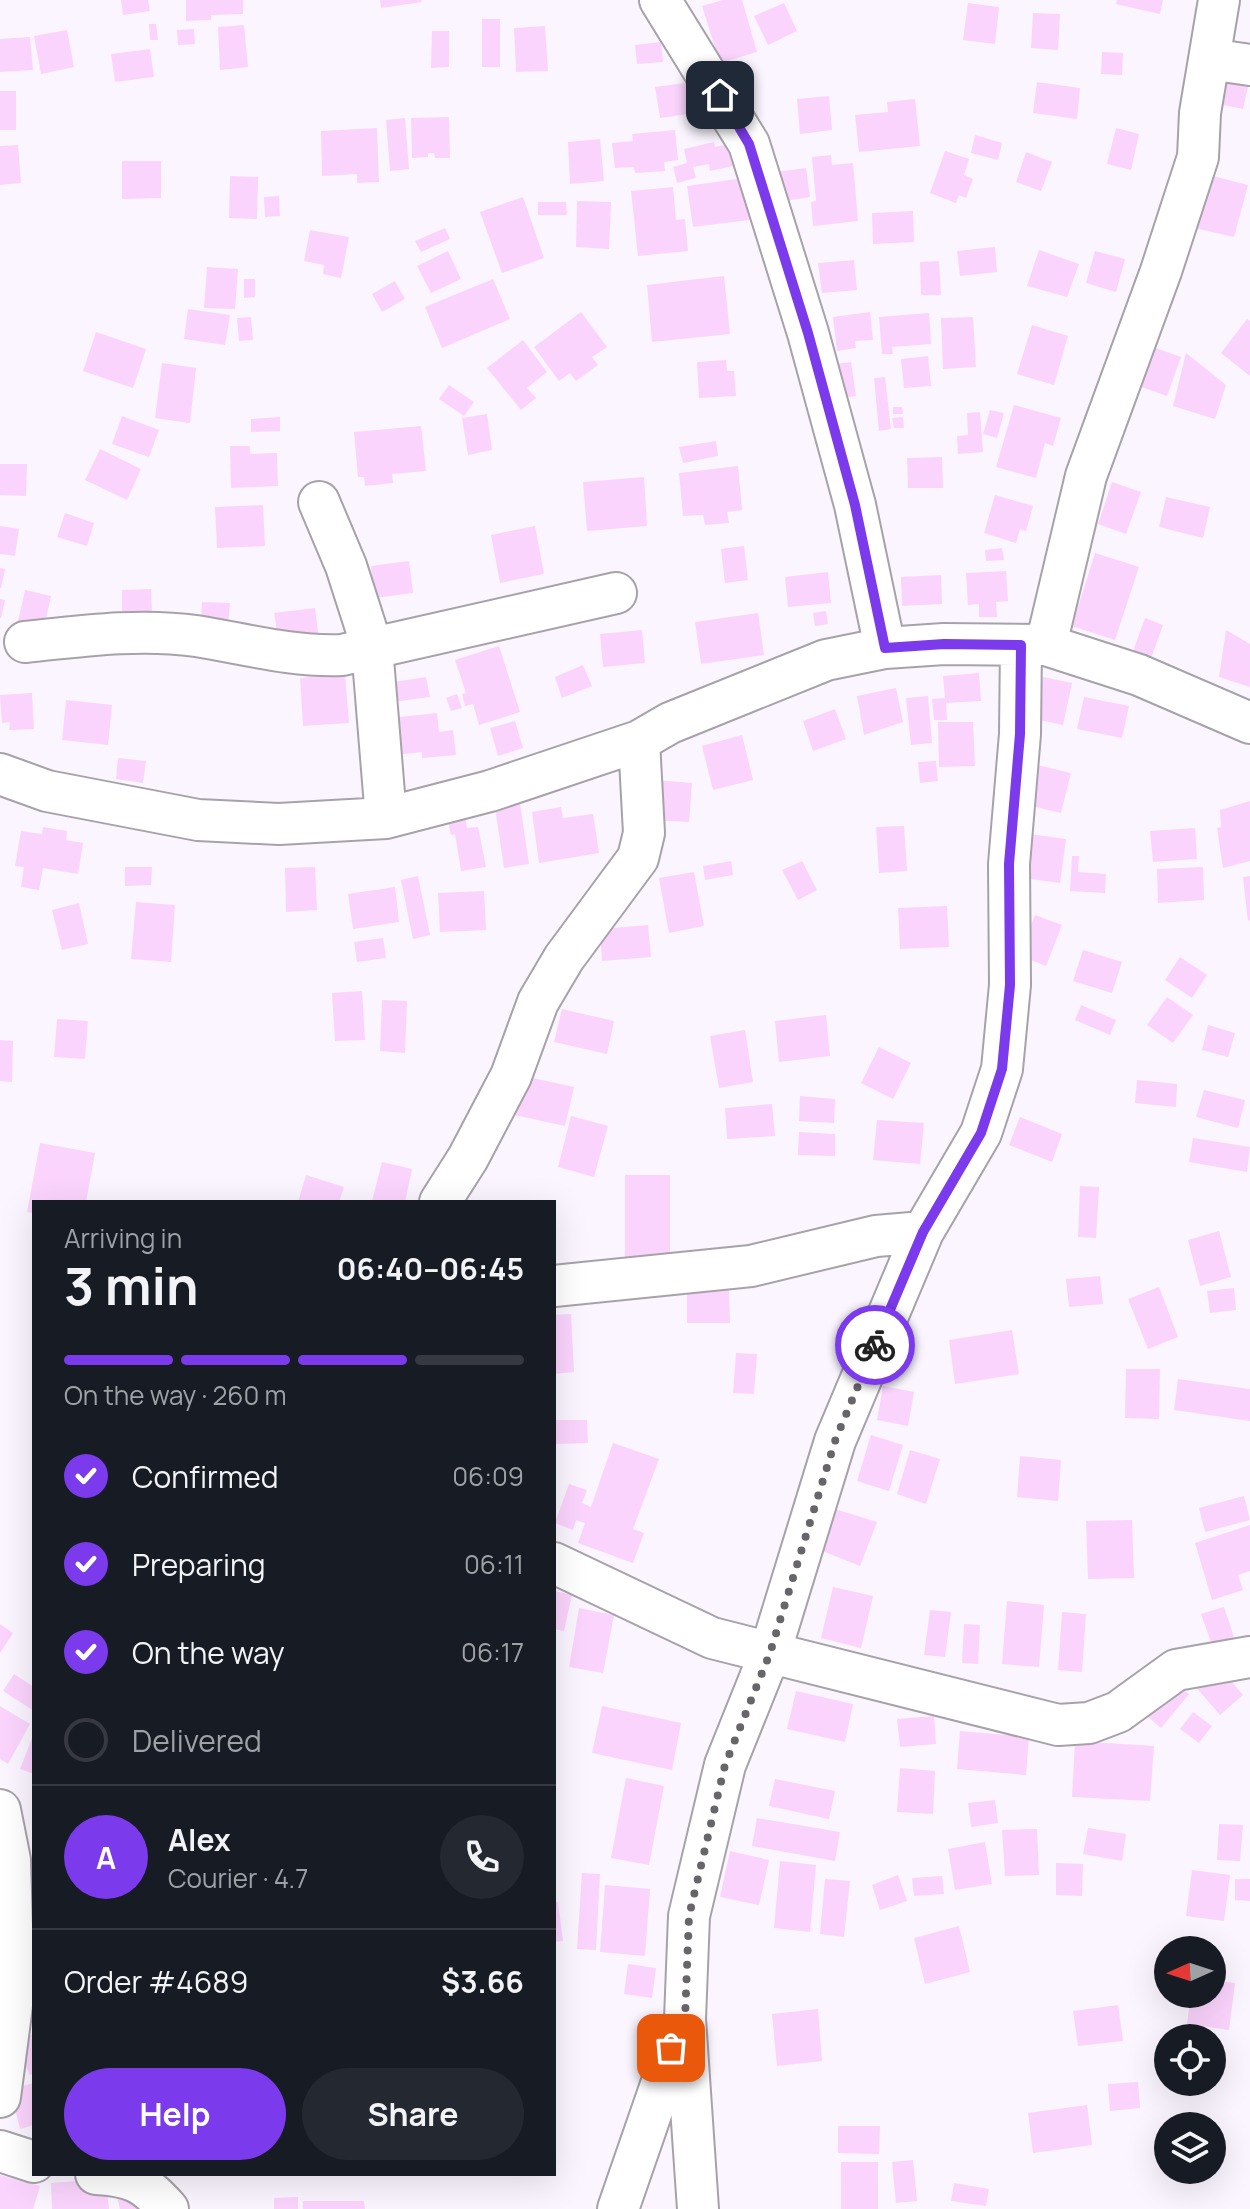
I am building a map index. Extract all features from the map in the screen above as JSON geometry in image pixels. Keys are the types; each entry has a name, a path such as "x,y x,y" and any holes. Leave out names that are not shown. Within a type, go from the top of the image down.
{"street":[{"path":"660,0 749,144 808,333 851,491 885,648"},
{"path":"698,2209 685,2019 693,1900 725,1765 770,1653 835,1441 923,1232 981,1133 1002,1069 1010,985 1009,864 1020,734 1034,645 1086,476 1161,271 1198,157 1200,113 1219,0"},
{"path":"1209,59 1250,65"},
{"path":"319,502 346,566 372,647 386,818"},
{"path":"25,642 108,633 148,633 197,636 308,656 342,655 616,593"},
{"path":"0,774 47,791 198,820 279,824 386,818 490,791 639,741 670,723 826,660 885,648 944,644 1034,645 1139,675 1250,723"},
{"path":"441,1200 468,1158 511,1076 538,1002 564,958 638,858 644,833 639,741"},
{"path":"556,1286 609,1284 751,1266 876,1236 923,1232"},
{"path":"556,1564 712,1638 1058,1725 1089,1723 1118,1712 1176,1670 1250,1657"},
{"path":"0,1810 10,1860 14,1990 0,2097"},
{"path":"618,2209 671,2048 685,2019"},
{"path":"0,2151 32,2161"},
{"path":"114,2176 132,2178 152,2191 168,2209"}],"building":[{"path":"121,0 148,0 150,11 123,15"},
{"path":"186,0 243,0 243,14 211,15 211,20 186,21"},
{"path":"380,0 421,0 422,2 381,8"},
{"path":"723,0 742,0 757,52 720,63 702,6"},
{"path":"1117,0 1163,0 1160,14 1116,4"},
{"path":"784,3 797,31 768,45 754,16"},
{"path":"968,3 999,7 995,44 963,40"},
{"path":"1033,13 1060,14 1058,50 1031,48"},
{"path":"482,19 500,19 500,67 482,67"},
{"path":"149,24 156,24 158,40 150,40"},
{"path":"244,25 248,67 220,70 218,27"},
{"path":"545,26 548,71 516,72 514,28"},
{"path":"194,29 195,44 178,45 177,30"},
{"path":"67,30 74,67 41,74 34,36"},
{"path":"432,31 449,31 449,67 431,68"},
{"path":"30,37 33,70 0,72 0,39"},
{"path":"661,42 663,62 637,64 635,45"},
{"path":"150,49 154,77 115,82 111,54"},
{"path":"1102,52 1123,53 1122,75 1101,74"},
{"path":"1213,75 1249,82 1243,109 1208,102"},
{"path":"699,81 703,112 660,118 655,87"},
{"path":"1037,82 1080,88 1077,119 1033,113"},
{"path":"0,91 16,91 16,130 0,130"},
{"path":"829,96 832,130 800,134 797,99"},
{"path":"915,99 920,146 859,152 855,115 888,112 887,102"},
{"path":"449,117 450,158 435,158 434,153 428,153 428,157 412,158 411,118"},
{"path":"405,118 409,169 390,171 386,120"},
{"path":"377,128 379,182 357,183 357,174 322,176 321,131"},
{"path":"1116,128 1139,134 1131,170 1107,164"},
{"path":"675,130 678,160 664,162 665,171 635,173 634,167 615,168 612,143 633,141 632,134"},
{"path":"975,135 1002,143 998,160 971,153"},
{"path":"600,139 604,181 570,184 568,142"},
{"path":"714,142 715,147 738,142 743,164 710,171 709,164 693,167 696,178 677,183 673,167 687,163 684,149"},
{"path":"18,145 21,183 0,185 0,146"},
{"path":"945,151 969,159 964,175 973,179 966,198 959,195 956,203 930,193"},
{"path":"1026,152 1052,162 1041,191 1016,182"},
{"path":"831,155 832,165 853,163 858,221 813,226 811,202 816,201 812,157"},
{"path":"122,161 161,161 161,198 122,199"},
{"path":"806,168 810,197 778,202 774,172"},
{"path":"1205,174 1248,185 1234,237 1190,227"},
{"path":"230,176 258,177 257,219 229,218"},
{"path":"744,178 749,220 693,227 687,186"},
{"path":"673,187 676,220 685,219 688,251 638,256 631,191"},
{"path":"279,196 280,216 265,217 264,197"},
{"path":"523,197 544,258 502,273 480,212"},
{"path":"577,201 611,202 609,249 576,247"},
{"path":"538,202 566,202 567,215 538,215"},
{"path":"913,211 914,242 873,244 872,213"},
{"path":"445,228 450,239 421,252 415,241"},
{"path":"310,230 349,237 341,278 323,274 324,265 304,261"},
{"path":"995,247 997,272 960,276 957,251"},
{"path":"1039,250 1079,264 1067,297 1027,286"},
{"path":"448,251 461,279 431,293 417,266"},
{"path":"1095,251 1125,259 1116,292 1086,283"},
{"path":"854,260 857,290 822,293 818,263"},
{"path":"939,261 941,295 921,295 920,262"},
{"path":"207,267 238,269 235,309 204,308"},
{"path":"724,276 730,334 652,342 647,285"},
{"path":"244,279 255,279 255,297 244,298"},
{"path":"493,279 510,319 442,348 425,307"},
{"path":"395,281 405,299 382,312 372,294"},
{"path":"188,309 230,315 225,345 184,339"},
{"path":"581,312 607,347 592,357 598,365 576,381 570,373 559,381 534,347"},
{"path":"870,312 873,340 855,341 856,348 837,351 833,317"},
{"path":"929,313 931,344 892,347 893,354 882,354 879,317"},
{"path":"251,317 253,340 239,341 237,318"},
{"path":"973,317 976,367 943,369 941,318"},
{"path":"1247,319 1250,321 1250,376 1221,353"},
{"path":"1032,325 1068,336 1054,385 1017,374"},
{"path":"96,332 146,349 133,388 83,371"},
{"path":"523,340 547,372 527,388 536,398 521,410 487,368"},
{"path":"1147,345 1181,357 1167,396 1133,384"},
{"path":"1186,353 1226,385 1215,419 1173,406"},
{"path":"928,356 931,386 904,388 901,359"},
{"path":"726,360 727,371 734,371 736,396 699,398 697,362"},
{"path":"851,362 856,396 840,398 836,364"},
{"path":"162,363 196,368 190,423 155,418"},
{"path":"885,377 891,429 879,431 874,378"},
{"path":"449,385 474,402 464,416 439,399"},
{"path":"1014,405 1061,418 1053,446 1045,443 1036,478 996,467"},
{"path":"893,407 902,407 903,414 893,414"},
{"path":"990,410 1004,413 997,438 983,434"},
{"path":"980,412 983,452 958,454 957,436 968,435 967,413"},
{"path":"487,414 492,450 468,455 462,418"},
{"path":"122,416 159,430 149,457 112,444"},
{"path":"280,417 280,431 251,432 251,419"},
{"path":"903,417 904,428 894,428 892,418"},
{"path":"421,426 426,471 392,474 393,483 365,486 364,477 358,477 354,432"},
{"path":"716,441 718,456 683,463 679,447"},
{"path":"230,446 250,446 250,454 277,453 278,486 231,488"},
{"path":"100,449 141,469 127,500 85,480"},
{"path":"942,457 943,488 908,488 907,458"},
{"path":"0,464 27,464 26,496 0,495"},
{"path":"738,466 742,510 727,512 729,523 705,525 703,515 683,516 679,473"},
{"path":"644,477 647,526 587,531 583,482"},
{"path":"1112,482 1141,492 1126,534 1098,524"},
{"path":"995,495 1033,506 1026,531 1020,529 1016,543 984,533"},
{"path":"1166,497 1210,507 1203,538 1159,527"},
{"path":"263,505 265,546 217,548 215,507"},
{"path":"65,513 94,523 87,546 57,537"},
{"path":"0,526 19,529 15,556 0,554"},
{"path":"535,526 544,574 500,583 491,535"},
{"path":"744,546 748,580 725,583 721,549"},
{"path":"1002,548 1004,560 986,561 985,550"},
{"path":"1095,553 1139,567 1115,640 1072,626"},
{"path":"409,561 413,593 374,598 371,566"},
{"path":"0,568 5,569 1,588 0,588"},
{"path":"1006,571 1008,601 996,602 997,617 979,617 979,604 968,605 966,573"},
{"path":"828,572 831,603 788,607 785,577"},
{"path":"941,575 942,604 902,606 901,577"},
{"path":"151,589 152,614 122,614 122,590"},
{"path":"25,590 51,596 43,632 17,626"},
{"path":"0,599 5,600 1,618 0,618"},
{"path":"202,602 230,603 228,625 201,623"},
{"path":"315,608 319,640 279,644 274,613"},
{"path":"826,611 828,624 815,626 813,613"},
{"path":"758,613 764,655 701,664 695,622"},
{"path":"1145,618 1163,625 1150,661 1132,654"},
{"path":"642,630 645,663 603,667 600,634"},
{"path":"1226,630 1250,644 1250,687 1219,677"},
{"path":"499,646 520,712 479,725 473,704 465,706 462,694 466,693 455,660"},
{"path":"583,665 592,686 562,698 555,677"},
{"path":"979,673 981,701 946,703 947,720 934,720 932,699 945,698 943,676"},
{"path":"345,674 349,723 303,726 300,678"},
{"path":"426,677 430,697 392,702 388,683"},
{"path":"1043,677 1072,683 1063,725 1035,719"},
{"path":"896,688 903,722 864,735 857,696"},
{"path":"32,693 34,729 9,730 10,722 2,723 0,695"},
{"path":"457,694 462,708 451,711 446,698"},
{"path":"928,696 932,743 911,745 906,698"},
{"path":"1084,697 1129,706 1122,738 1077,729"},
{"path":"66,700 112,705 108,745 62,740"},
{"path":"835,709 846,739 813,751 803,721"},
{"path":"437,713 439,732 453,730 456,755 422,758 422,752 385,756 381,719"},
{"path":"515,721 523,748 498,756 490,728"},
{"path":"938,722 973,722 975,766 939,767"},
{"path":"742,735 753,780 713,790 702,746"},
{"path":"118,758 146,761 143,783 116,779"},
{"path":"936,761 938,781 920,783 918,762"},
{"path":"1037,765 1071,773 1061,813 1027,805"},
{"path":"656,780 692,783 689,822 653,820"},
{"path":"1250,801 1250,861 1223,868 1217,828 1221,827 1220,810"},
{"path":"520,804 529,864 504,868 495,808"},
{"path":"561,807 563,818 593,814 599,853 539,863 532,812"},
{"path":"465,817 467,828 478,827 486,867 461,871 455,834 451,835 448,820"},
{"path":"904,826 907,871 879,873 876,827"},
{"path":"43,827 67,831 66,840 83,843 78,874 43,868 39,890 21,887 24,867 15,866 21,831 42,834"},
{"path":"1195,828 1197,859 1153,862 1150,831"},
{"path":"1030,834 1066,839 1060,883 1023,878"},
{"path":"1072,856 1079,856 1078,872 1106,874 1105,893 1070,891"},
{"path":"731,861 733,875 705,880 703,866"},
{"path":"802,861 817,890 798,900 782,870"},
{"path":"125,867 152,867 151,885 125,886"},
{"path":"315,867 317,910 286,912 285,868"},
{"path":"1203,867 1204,900 1158,903 1157,869"},
{"path":"694,872 704,926 669,933 659,878"},
{"path":"418,876 430,935 413,939 401,880"},
{"path":"1250,876 1250,920 1248,921 1243,877"},
{"path":"395,887 399,922 353,929 348,894"},
{"path":"484,891 486,930 440,932 438,893"},
{"path":"136,902 175,905 171,962 131,959"},
{"path":"79,903 88,944 62,950 52,910"},
{"path":"947,906 949,947 900,949 898,908"},
{"path":"1035,915 1062,925 1046,966 1019,955"},
{"path":"648,925 651,957 602,961 600,929"},
{"path":"383,938 386,958 357,962 354,942"},
{"path":"1083,950 1122,962 1112,993 1073,981"},
{"path":"1180,957 1207,975 1192,998 1165,980"},
{"path":"362,991 365,1040 335,1041 332,993"},
{"path":"1167,997 1193,1015 1173,1043 1147,1025"},
{"path":"382,1000 407,1001 405,1053 380,1051"},
{"path":"1081,1005 1116,1020 1110,1035 1075,1020"},
{"path":"562,1009 614,1021 607,1054 554,1042"},
{"path":"826,1015 830,1056 779,1062 775,1021"},
{"path":"57,1019 88,1021 85,1059 54,1057"},
{"path":"1208,1025 1235,1033 1228,1057 1202,1050"},
{"path":"745,1030 753,1082 719,1088 710,1036"},
{"path":"0,1040 13,1041 12,1082 0,1081"},
{"path":"879,1047 911,1063 893,1099 861,1083"},
{"path":"519,1075 574,1087 565,1126 510,1114"},
{"path":"1137,1080 1177,1084 1176,1107 1135,1103"},
{"path":"1204,1090 1245,1100 1238,1128 1196,1117"},
{"path":"800,1096 835,1099 834,1123 799,1121"},
{"path":"772,1104 775,1136 727,1139 725,1108"},
{"path":"571,1116 608,1126 594,1177 558,1167"},
{"path":"1020,1117 1062,1134 1052,1162 1009,1145"},
{"path":"877,1120 924,1123 920,1164 873,1160"},
{"path":"799,1132 835,1134 835,1156 798,1155"},
{"path":"1193,1138 1250,1147 1247,1172 1189,1162"},
{"path":"40,1143 95,1153 86,1200 32,1200 32,1213 27,1212"},
{"path":"382,1162 412,1169 405,1200 372,1200"},
{"path":"306,1175 344,1187 340,1200 299,1200"},
{"path":"625,1175 670,1175 670,1258 625,1257"},
{"path":"1080,1186 1099,1187 1096,1238 1078,1237"},
{"path":"1219,1231 1231,1277 1200,1286 1188,1240"},
{"path":"1100,1276 1103,1304 1069,1307 1066,1279"},
{"path":"1159,1287 1178,1337 1148,1349 1128,1299"},
{"path":"1234,1288 1236,1310 1210,1313 1207,1291"},
{"path":"687,1290 729,1290 730,1323 687,1323"},
{"path":"571,1314 574,1372 556,1374 556,1315"},
{"path":"1012,1330 1019,1374 955,1384 949,1340"},
{"path":"736,1353 757,1354 754,1394 733,1393"},
{"path":"1126,1369 1160,1369 1159,1419 1125,1418"},
{"path":"1178,1379 1250,1389 1250,1421 1174,1410"},
{"path":"883,1386 914,1392 908,1426 877,1420"},
{"path":"556,1420 587,1420 588,1443 556,1444"},
{"path":"871,1435 903,1445 889,1491 857,1481"},
{"path":"613,1443 659,1459 633,1529 644,1533 633,1563 578,1543 585,1523 576,1520 573,1530 556,1523 569,1484 587,1490 582,1503 591,1507"},
{"path":"910,1450 940,1459 926,1504 897,1494"},
{"path":"1020,1456 1061,1460 1058,1501 1017,1497"},
{"path":"1244,1496 1250,1520 1205,1532 1199,1508"},
{"path":"835,1509 877,1522 860,1566 820,1550"},
{"path":"1132,1520 1134,1578 1088,1579 1086,1521"},
{"path":"1250,1525 1250,1571 1238,1575 1243,1590 1212,1600 1195,1543"},
{"path":"833,1587 873,1596 861,1648 821,1638"},
{"path":"556,1591 572,1595 564,1631 556,1629"},
{"path":"1007,1601 1044,1605 1039,1667 1002,1664"},
{"path":"1224,1607 1234,1637 1212,1645 1201,1614"},
{"path":"579,1608 614,1615 603,1673 569,1667"},
{"path":"930,1610 951,1612 945,1657 924,1655"},
{"path":"1062,1612 1086,1614 1082,1672 1058,1670"},
{"path":"0,1624 13,1633 0,1653"},
{"path":"964,1624 980,1625 978,1664 962,1663"},
{"path":"1218,1665 1243,1695 1220,1715 1194,1685"},
{"path":"14,1674 32,1686 32,1710 3,1691"},
{"path":"1174,1682 1189,1694 1161,1728 1147,1716"},
{"path":"796,1691 853,1704 845,1742 787,1729"},
{"path":"0,1706 30,1724 8,1764 0,1759"},
{"path":"602,1706 681,1723 672,1770 592,1753"},
{"path":"1193,1712 1212,1726 1199,1743 1180,1729"},
{"path":"934,1716 936,1744 900,1747 897,1719"},
{"path":"960,1731 1029,1737 1026,1775 957,1769"},
{"path":"32,1738 32,1773 20,1769"},
{"path":"1075,1741 1154,1746 1150,1801 1072,1797"},
{"path":"900,1768 935,1771 933,1814 897,1812"},
{"path":"626,1778 664,1786 649,1865 611,1858"},
{"path":"775,1779 835,1791 829,1819 769,1806"},
{"path":"995,1800 998,1823 971,1827 968,1803"},
{"path":"757,1818 840,1832 835,1861 752,1846"},
{"path":"1219,1824 1243,1825 1240,1861 1217,1860"},
{"path":"1088,1828 1126,1834 1122,1861 1083,1854"},
{"path":"1037,1829 1039,1875 1005,1876 1002,1830"},
{"path":"985,1842 992,1884 955,1890 948,1849"},
{"path":"730,1851 769,1860 759,1905 720,1897"},
{"path":"780,1861 816,1865 810,1932 774,1928"},
{"path":"1056,1863 1083,1864 1082,1896 1056,1895"},
{"path":"1192,1870 1230,1875 1224,1921 1186,1916"},
{"path":"582,1873 600,1874 596,1950 577,1949"},
{"path":"898,1875 907,1901 880,1910 872,1885"},
{"path":"942,1876 944,1894 914,1896 912,1878"},
{"path":"825,1879 850,1881 844,1937 820,1934"},
{"path":"1235,1879 1250,1879 1250,1901 1235,1900"},
{"path":"18,1881 32,1881 32,1918 18,1918"},
{"path":"605,1885 650,1889 645,1956 600,1952"},
{"path":"556,1902 558,1902 563,1941 556,1942"},
{"path":"959,1926 970,1972 925,1984 914,1938"},
{"path":"628,1964 656,1968 652,1998 624,1994"},
{"path":"1226,1982 1235,1983 1229,2030 1226,2030 1226,2024 1187,2024 1189,2008 1226,2008"},
{"path":"1118,2005 1123,2041 1078,2046 1073,2011"},
{"path":"818,2009 822,2061 777,2066 772,2014"},
{"path":"32,2035 32,2074 30,2075 15,2044"},
{"path":"1138,2082 1140,2108 1110,2111 1108,2084"},
{"path":"32,2084 32,2126 20,2129 10,2089"},
{"path":"1087,2105 1092,2145 1033,2153 1028,2113"},
{"path":"838,2126 880,2126 879,2154 838,2153"},
{"path":"913,2160 917,2201 896,2203 892,2162"},
{"path":"841,2162 878,2162 878,2209 841,2209"},
{"path":"0,2175 40,2186 33,2209 0,2209"},
{"path":"106,2179 109,2209 52,2209 51,2183"},
{"path":"954,2183 989,2189 986,2206 951,2201"},
{"path":"135,2192 139,2209 120,2209 117,2197"},
{"path":"298,2197 298,2209 274,2209 274,2198"},
{"path":"303,2201 364,2201 365,2209 303,2209"}],"way so far":[{"path":"671,2048 685,2019 689,1916 725,1765 770,1653 835,1441 875,1345"}],"route":[{"path":"720,95 749,144 808,333 855,505 885,648 944,644 1021,645 1020,734 1009,864 1010,985 1002,1069 981,1133 923,1232 875,1345"}]}
